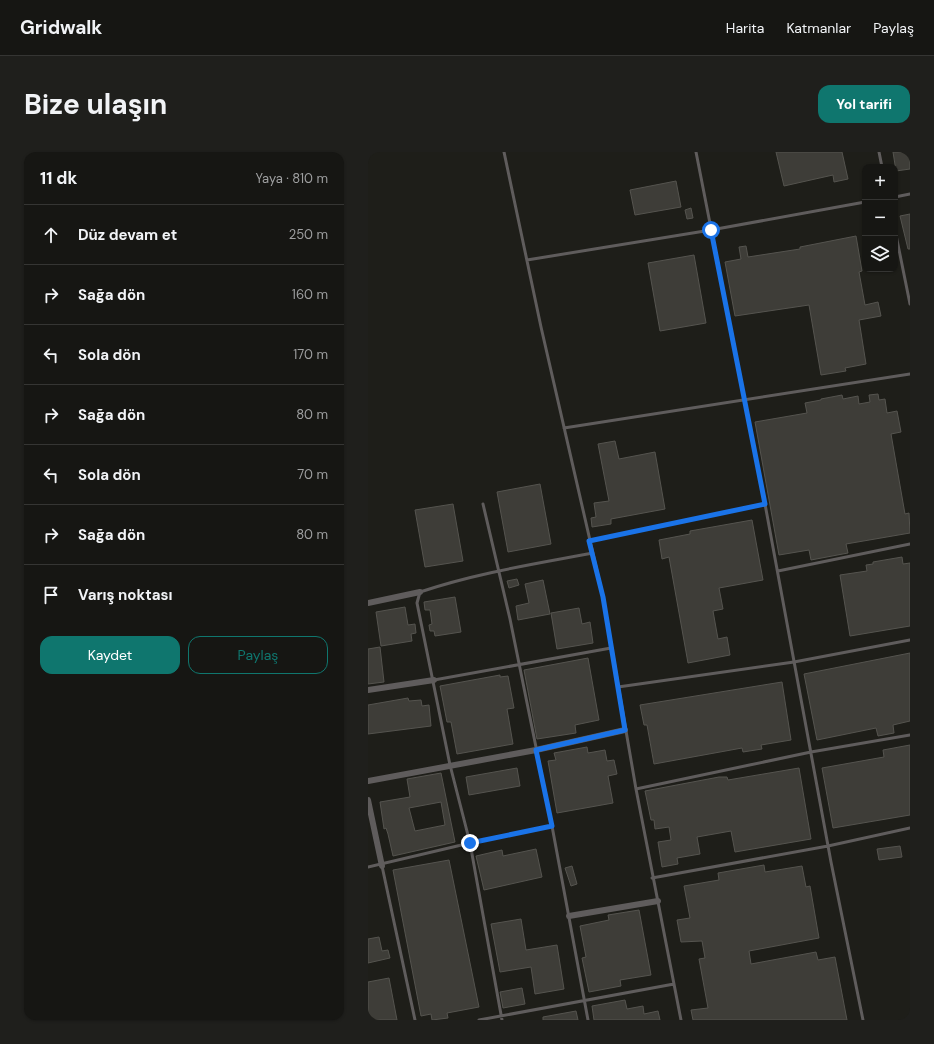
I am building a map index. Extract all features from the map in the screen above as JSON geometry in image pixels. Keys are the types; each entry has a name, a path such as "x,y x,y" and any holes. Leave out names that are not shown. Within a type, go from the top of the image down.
{"street":[{"path":"368,603 420,592"},
{"path":"368,690 434,680"},
{"path":"368,781 536,750 625,730"},
{"path":"368,800 382,866"},
{"path":"569,916 658,901"}],"lane":[{"path":"504,152 589,541 593,553 652,878 658,901 681,1020"},
{"path":"696,152 778,571 828,846 863,1020"},
{"path":"879,152 881,164"},
{"path":"898,196 910,194"},
{"path":"527,260 711,230 862,203"},
{"path":"896,236 910,304"},
{"path":"564,428 910,374"},
{"path":"483,504 552,826 588,1020"},
{"path":"589,541 765,504"},
{"path":"778,571 910,544"},
{"path":"502,1020 470,843 450,765 434,680 417,603 420,592 439,585 498,571 593,553"},
{"path":"618,687 794,662 910,640"},
{"path":"434,680 611,648"},
{"path":"636,790 811,752 910,735"},
{"path":"368,867 382,866 470,843 552,826"},
{"path":"652,878 828,846 910,828"},
{"path":"382,866 415,1020"},
{"path":"479,1020 585,1002 674,984"}],"building":[{"path":"776,152 842,152 848,179 834,182 833,175 784,186"},
{"path":"893,152 910,152 910,169 898,171 898,164 895,164"},
{"path":"676,181 681,207 635,215 630,190"},
{"path":"691,208 693,218 687,219 685,210"},
{"path":"910,214 910,249 908,249 900,216"},
{"path":"856,236 862,271 859,272 865,305 878,302 881,316 859,320 866,364 845,368 846,371 821,375 809,305 735,316 725,262 741,259 739,247 746,246 748,257 800,249 800,247"},
{"path":"694,255 706,323 660,331 648,263"},
{"path":"878,394 879,400 885,399 887,413 897,411 901,432 891,434 905,514 909,513 910,533 846,544 848,553 811,560 809,550 779,555 755,422 807,413 805,403 821,399 842,395 843,399 858,396 859,404 870,402 869,395"},
{"path":"615,441 619,459 655,452 665,509 611,519 611,524 592,527 591,518 596,517 594,503 609,501 598,444"},
{"path":"540,484 551,544 508,552 497,492"},
{"path":"453,504 463,561 425,567 415,510"},
{"path":"752,520 763,580 719,588 723,609 713,611 718,639 727,637 730,655 688,663 669,557 662,559 659,540 690,534 690,531"},
{"path":"902,557 903,564 910,563 910,626 850,636 840,575 867,571 866,565 873,564 873,562"},
{"path":"517,579 519,585 509,588 507,581"},
{"path":"543,580 550,614 518,620 516,606 529,603 525,584"},
{"path":"455,597 461,632 435,636 434,631 430,631 429,625 432,624 430,610 425,610 424,602"},
{"path":"405,607 408,625 415,624 416,633 411,634 412,641 381,646 376,612"},
{"path":"579,608 582,624 590,622 593,643 557,649 551,613"},
{"path":"380,647 384,682 368,684 368,649"},
{"path":"910,653 910,721 893,725 894,733 878,736 876,728 817,740 804,674"},
{"path":"588,658 599,720 575,725 576,733 537,739 524,670"},
{"path":"500,675 500,677 508,676 514,708 507,709 513,744 457,754 451,722 447,722 440,686"},
{"path":"782,682 791,740 761,745 762,749 743,752 742,748 654,764 647,725 644,725 640,705"},
{"path":"408,698 409,701 421,700 422,706 429,705 431,726 368,734 368,705"},
{"path":"910,745 910,815 833,828 822,768 884,757 883,750"},
{"path":"587,747 588,753 605,750 607,761 614,760 617,774 608,776 613,803 557,813 548,761 556,760 554,753"},
{"path":"517,768 520,786 469,795 466,777"},
{"path":"799,768 811,839 735,852 731,831 697,837 700,854 677,858 678,864 662,867 658,842 671,840 669,827 655,829 654,820 651,820 645,791 719,777 727,777 728,780"},
{"path":"441,773 455,842 393,856 386,828 384,829 380,802 410,797 407,779","holes":["441,802 445,825 415,831 409,808"]},
{"path":"900,846 902,857 879,860 877,849"},
{"path":"536,849 542,877 484,890 476,856 502,850 503,856"},
{"path":"449,860 479,1007 447,1013 448,1018 432,1020 431,1014 421,1016 393,870"},
{"path":"764,865 765,872 802,866 806,887 810,886 819,938 749,951 751,964 816,952 818,960 835,957 847,1020 693,1020 691,1010 708,1008 699,959 705,958 702,941 681,942 677,920 690,918 684,886 719,880 718,873"},
{"path":"572,866 577,884 571,886 565,868"},
{"path":"639,910 651,975 620,980 621,986 589,992 582,958 586,957 580,926 609,920 608,915"},
{"path":"521,919 526,950 557,945 564,989 535,994 531,967 500,972 491,924"},
{"path":"379,937 382,951 388,950 390,958 368,963 368,939"},
{"path":"389,978 397,1020 368,1020 368,982"},
{"path":"522,988 525,1004 503,1008 500,992"},
{"path":"625,1000 627,1009 643,1006 644,1014 658,1011 660,1020 594,1020 592,1006"},
{"path":"576,1011 578,1020 543,1020 543,1017"}],"route":[{"path":"470,843 552,826 536,750 625,730 603,597 589,541 765,504 711,230"}]}
